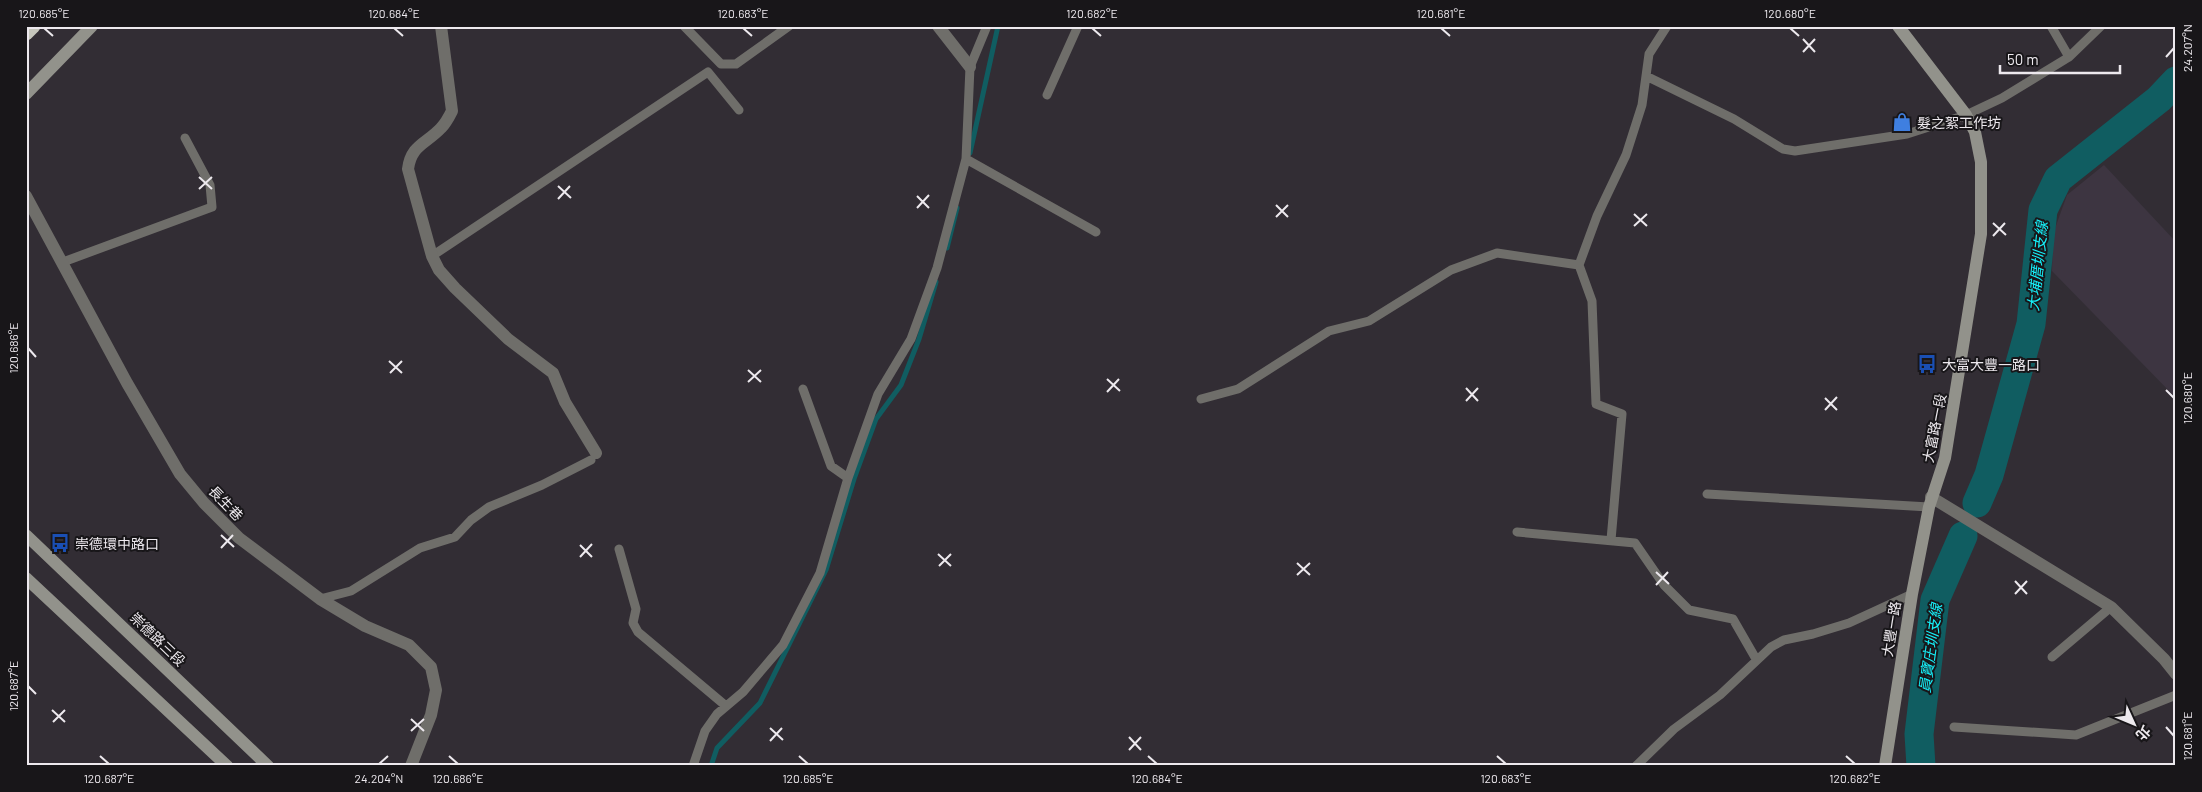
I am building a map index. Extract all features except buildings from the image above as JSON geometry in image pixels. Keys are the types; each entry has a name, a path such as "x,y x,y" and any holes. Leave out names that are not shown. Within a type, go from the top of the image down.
{"highway":[{"path":"26,33 33,26"}],"street":[{"path":"76,44 82,26"},
{"path":"26,94 92,26"},
{"path":"441,26 452,111 442,127 414,150 410,157 408,169 432,256 439,270 455,288 508,339 553,373 565,402 593,457"},
{"path":"938,26 970,67"},
{"name":"大富路一段","path":"1898,26 1966,115 1975,132 1982,162 1981,234 1945,458 1930,502"},
{"name":"長生巷","path":"26,196 127,383 180,474 204,503 239,538 320,599 364,626 408,645 431,667 436,690 431,715 411,766"},
{"path":"1930,502 2111,607 2164,659 2176,674"},
{"name":"大豐一路","path":"1885,766 1912,594 1930,502"},
{"name":"崇德路三段","path":"27,535 268,766"},
{"path":"26,578 227,766"}],"lane":[{"path":"684,26 721,64 736,64 789,26"},
{"path":"693,766 705,731 717,714 742,692 782,645 820,572 848,478 878,394 911,339 938,268 966,159 970,67 987,26"},
{"path":"1047,95 1078,26"},
{"path":"1611,540 1622,414 1596,404 1592,301 1579,265 1597,216 1626,155 1642,105 1649,54 1668,26"},
{"path":"2051,26 2069,57"},
{"path":"1646,76 1734,119 1783,149 1794,151 1907,134 1966,115 2002,98 2069,57 2101,26"},
{"path":"432,256 708,72 739,110"},
{"path":"63,262 212,207 210,185 185,138"},
{"path":"966,159 1096,232"},
{"path":"1201,399 1238,389 1329,332 1368,320 1451,270 1497,253 1579,265"},
{"path":"803,389 831,466 848,478"},
{"path":"320,599 351,591 420,548 455,537 471,520 489,507 542,484 593,457"},
{"path":"1707,494 1930,502"},
{"path":"1517,532 1635,543 1664,585 1690,610 1733,619 1756,659"},
{"path":"619,549 636,609 633,623 638,632 726,706"},
{"path":"1636,766 1674,730 1720,695 1771,646 1784,640 1813,634 1849,623 1912,594"},
{"path":"2052,657 2111,607"},
{"path":"1954,727 2076,735 2176,696"}],"shaded area":[{"path":"2104,165 2176,242 2176,398 2052,271 2053,234 2067,195"}],"waterway":[{"path":"970,153 998,26"},
{"name":"大埔厝圳支線","path":"1977,503 1989,475 2031,324 2043,210 2058,179 2159,99 2176,81"},
{"path":"947,248 957,208"},
{"path":"711,766 717,748 760,703 826,570 854,479 876,419 901,385 919,339 936,282"},
{"name":"員寶庄圳支線","path":"1921,766 1919,734 1935,600 1963,536"}],"place":[{"name":"髮之絮工作坊","path":"1902,122"},
{"name":"大富大豐一路口","path":"1927,364"},
{"name":"崇德環中路口","path":"60,543"}]}
